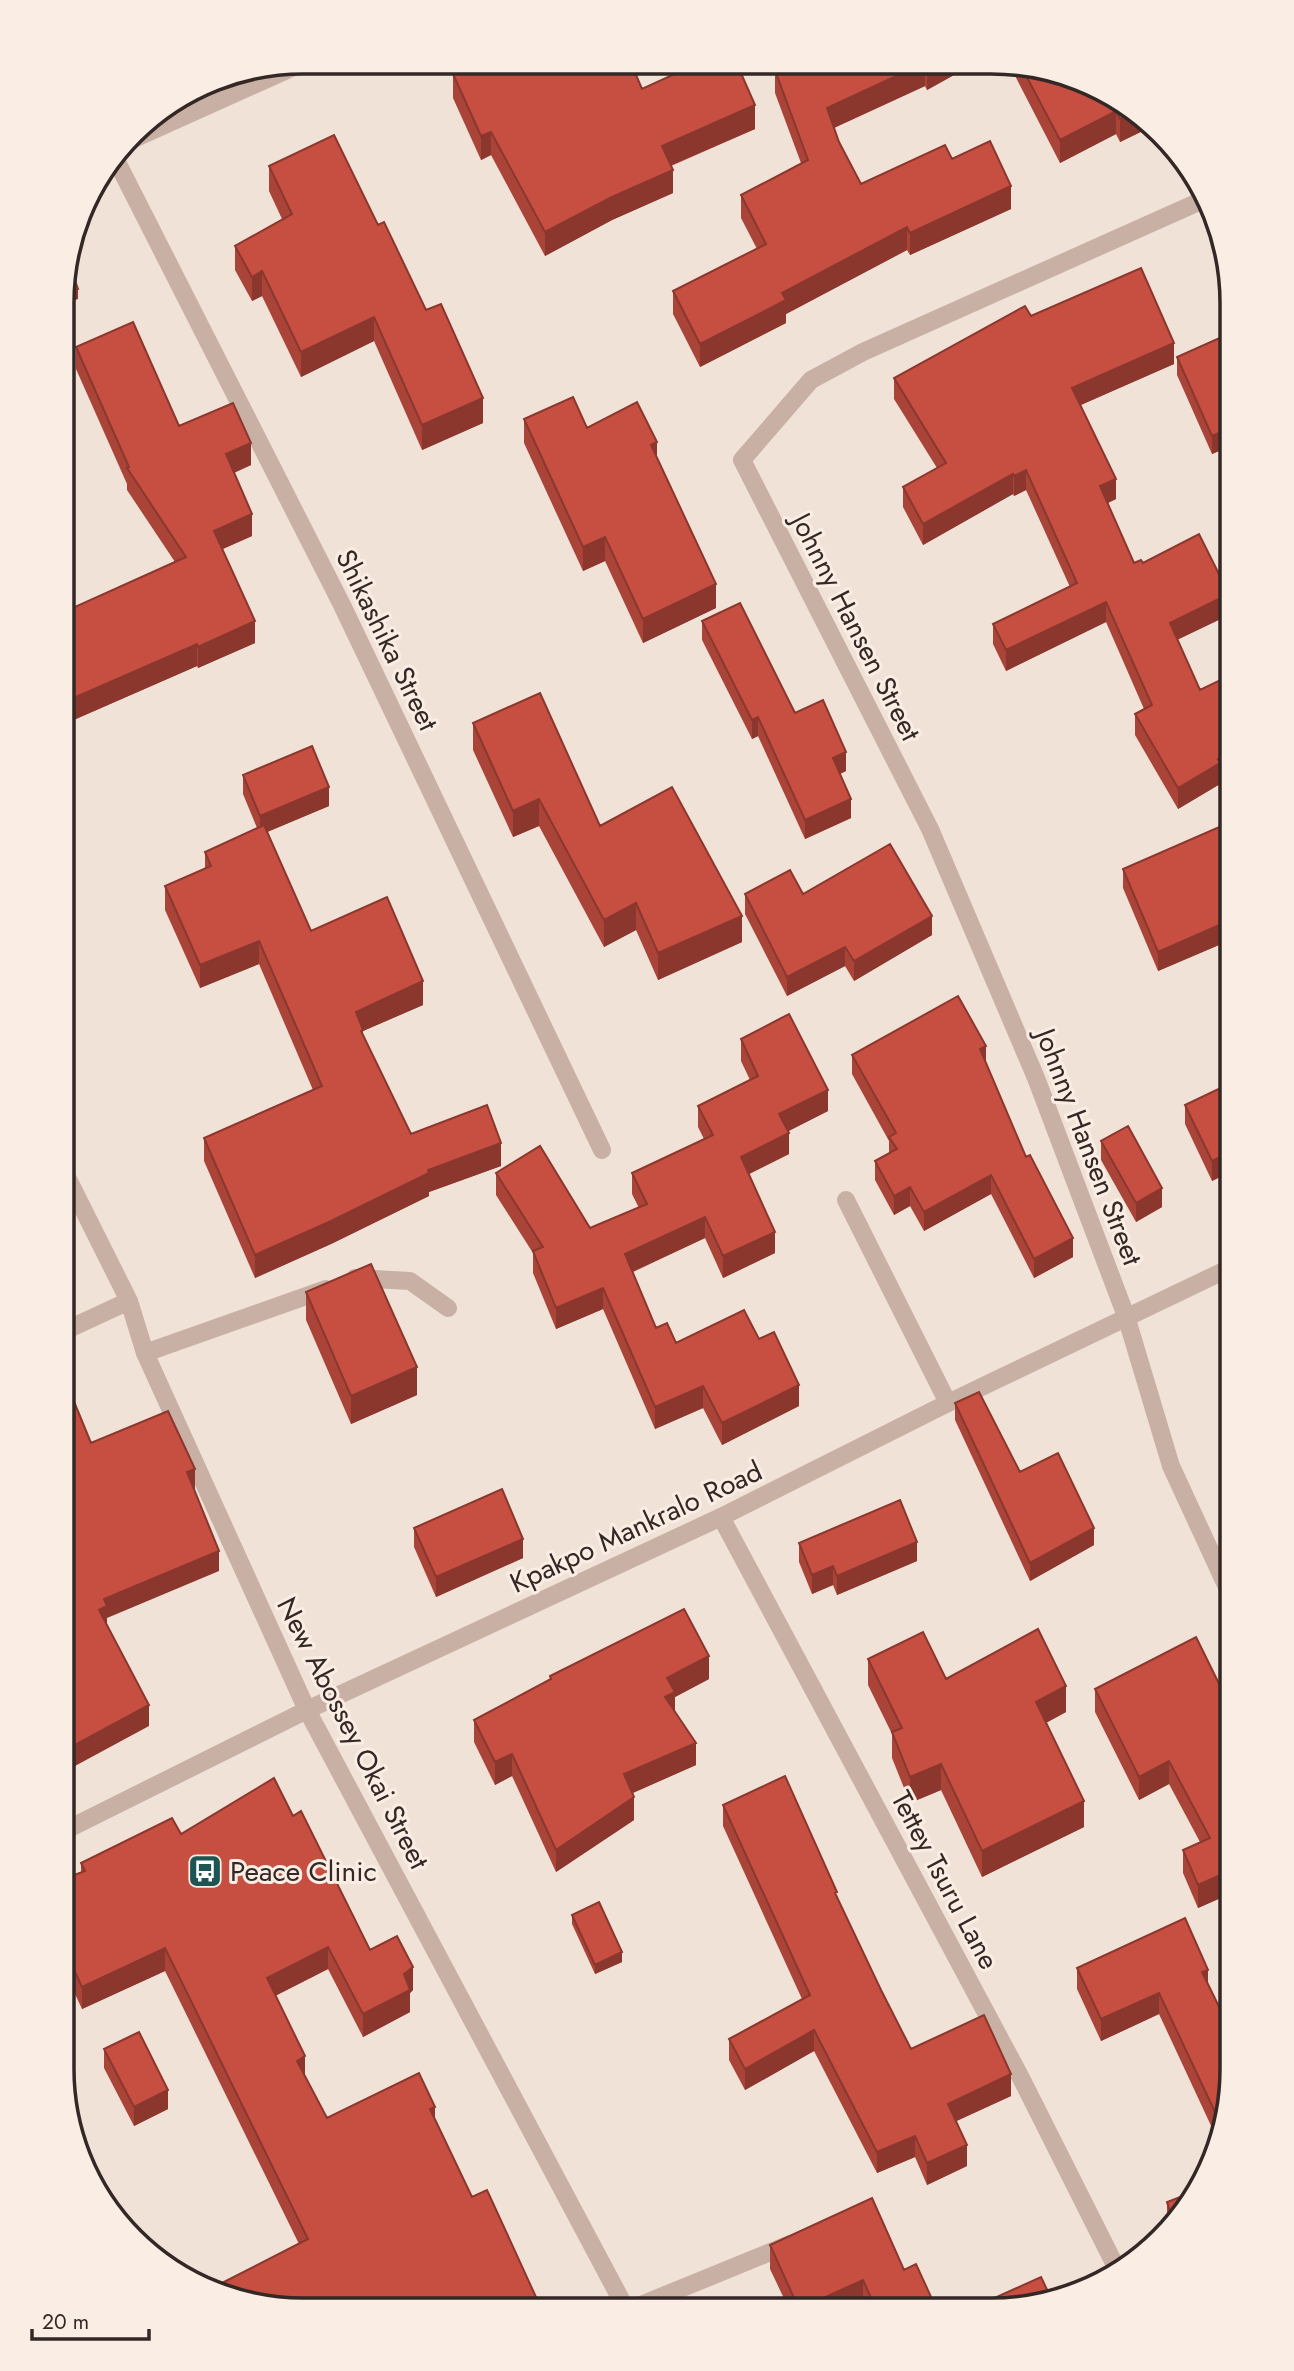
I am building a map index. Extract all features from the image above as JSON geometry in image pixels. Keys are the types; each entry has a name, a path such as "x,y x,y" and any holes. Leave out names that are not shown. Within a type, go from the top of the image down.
{"street":[{"path":"151,131 276,75"},
{"name":"Shikashika Street","path":"119,166 342,605 601,1150"},
{"name":"Johnny Hansen Street","path":"1126,1316 1036,1078 930,829 742,460 811,380 863,352 1198,202"},
{"name":"New Abossey Okai Street","path":"74,1191 129,1301 145,1353 307,1710 620,2298"},
{"path":"846,1200 948,1403"},
{"name":"Kpakpo Mankralo Road","path":"74,1826 307,1710 721,1517 1126,1316 1220,1274"},
{"path":"145,1353 294,1302 354,1278 410,1281 448,1308"},
{"path":"74,1326 129,1301"},
{"path":"1126,1316 1171,1466 1220,1572"},
{"name":"Tettey Tsuru Lane","path":"721,1517 1021,2078 1114,2262"},
{"path":"658,2298 808,2237"}],"building":[{"path":"453,74 636,74 642,89 674,74 741,74 755,105 662,146 673,170 612,197 545,232 491,132 481,136"},
{"path":"776,74 901,74 827,108 839,142 861,184 945,145 952,159 990,141 1011,186 910,233 907,227 782,293 786,300 700,344 673,291 766,244 741,195 808,160"},
{"path":"1027,77 1065,86 1093,97 1119,112 1125,117 1120,119 1116,111 1060,140"},
{"path":"334,135 378,225 384,222 426,310 441,304 483,398 422,425 374,317 301,352 262,271 252,277 235,246 292,214 269,166"},
{"path":"1141,268 1174,343 1072,388 1116,479 1100,486 1134,563 1141,560 1143,563 1199,534 1220,576 1220,598 1170,623 1200,690 1220,680 1220,763 1178,788 1135,714 1152,705 1106,602 1006,650 993,624 1077,583 1026,470 1014,476 1013,474 923,524 903,487 946,463 894,378 1025,306 1031,316"},
{"path":"133,322 179,426 233,403 251,443 226,454 252,514 214,531 255,621 74,698 74,607 186,557 127,468 129,467 76,347"},
{"path":"1220,338 1220,433 1212,436 1177,357"},
{"path":"573,397 587,428 637,402 657,442 651,445 716,584 643,619 605,537 583,547 524,419"},
{"path":"740,603 795,713 823,700 846,752 833,758 851,799 805,820 758,717 752,720 702,621"},
{"path":"540,693 600,826 672,787 742,916 658,953 636,903 604,920 539,799 513,811 473,723"},
{"path":"312,746 329,787 260,816 243,775"},
{"path":"264,825 311,931 387,897 423,981 356,1012 363,1030 361,1031 411,1134 487,1105 501,1143 428,1170 429,1173 255,1255 204,1138 322,1086 259,941 200,965 165,886 211,866 205,852"},
{"path":"1220,827 1220,925 1158,952 1123,869"},
{"path":"890,844 932,916 854,961 845,947 787,977 745,894 790,870 803,894"},
{"path":"958,996 986,1046 980,1049 1026,1157 1030,1155 1073,1238 1034,1259 991,1175 924,1212 910,1187 894,1196 875,1161 897,1149 889,1137 896,1133 852,1055"},
{"path":"789,1014 828,1090 779,1114 789,1133 741,1157 775,1232 723,1256 705,1217 625,1254 656,1328 667,1323 676,1343 744,1310 759,1339 774,1332 799,1385 722,1423 703,1386 655,1407 603,1288 556,1308 533,1251 543,1247 496,1173 540,1146 590,1228 647,1204 632,1173 713,1135 698,1106 758,1076 741,1039"},
{"path":"1220,1088 1220,1157 1212,1161 1185,1105"},
{"path":"1128,1126 1162,1188 1136,1203 1101,1141"},
{"path":"371,1264 417,1367 351,1396 306,1292"},
{"path":"979,1392 1020,1472 1058,1453 1094,1528 1030,1563 955,1403"},
{"path":"74,1402 91,1443 168,1411 195,1469 187,1472 219,1551 104,1599 107,1606 99,1610 149,1705 74,1746"},
{"path":"502,1489 523,1539 436,1577 414,1528"},
{"path":"900,1500 917,1542 837,1576 833,1566 812,1575 799,1543"},
{"path":"684,1609 709,1656 667,1678 675,1692 665,1697 696,1743 624,1774 634,1797 556,1850 512,1754 495,1762 474,1720 551,1679 550,1676"},
{"path":"1038,1629 1066,1686 1036,1702 1084,1801 982,1851 941,1764 910,1777 892,1732 902,1728 868,1659 923,1632 946,1679"},
{"path":"1196,1637 1220,1686 1220,1875 1198,1885 1183,1850 1210,1838 1169,1761 1139,1777 1095,1689"},
{"path":"785,1776 837,1892 835,1893 911,2049 984,2015 1011,2074 948,2104 967,2145 927,2163 915,2136 877,2152 814,2030 745,2069 729,2039 810,1995 723,1805"},
{"path":"274,1778 293,1816 301,1811 370,1950 397,1936 413,1967 404,1974 410,1990 363,2014 328,1947 267,1978 305,2056 297,2061 327,2118 419,2073 435,2107 430,2109 472,2197 487,2190 536,2298 303,2298 273,2296 223,2283 308,2239 165,1948 82,1987 74,1970 74,1875 85,1871 81,1863 172,1818 181,1834"},
{"path":"599,1902 622,1952 595,1965 572,1915"},
{"path":"1185,1918 1208,1970 1202,1972 1220,2009 1220,2083 1216,2114 1159,1993 1101,2019 1077,1968"},
{"path":"139,2032 168,2090 134,2107 104,2049"},
{"path":"1181,2197 1170,2212 1167,2202"},
{"path":"872,2198 904,2270 916,2264 932,2298 871,2298 863,2280 823,2298 794,2298 770,2245"},
{"path":"1041,2277 1047,2290 1036,2293 995,2298"}],"place":[{"name":"Peace Clinic","path":"205,1871"}]}
